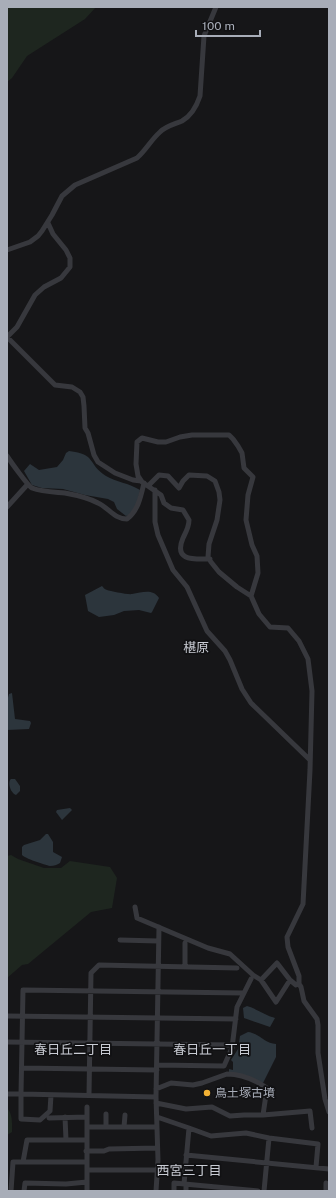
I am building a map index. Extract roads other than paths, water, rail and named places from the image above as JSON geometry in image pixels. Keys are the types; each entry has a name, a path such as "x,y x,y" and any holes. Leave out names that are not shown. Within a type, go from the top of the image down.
{"street":[{"path":"7,250 30,242 42,231 48,223 62,196 75,184 137,158 164,129 184,120 191,114 200,96 204,36 216,7"},
{"path":"48,223 53,234 66,250 70,258 70,267 61,278 44,286 35,295 17,326 7,337 55,385 72,387 80,392 84,402 85,428 88,433 94,455 98,462 115,473 144,483 159,475 168,476 179,488 189,475 207,476 215,481 220,500 218,520 209,544 208,557 218,572 251,596 259,614 270,627 288,628 299,641 308,659 312,691 303,904 287,937 288,947 299,976 299,984 304,1001 316,1019 318,1025 318,1053 325,1099 329,1112"},
{"path":"210,559 188,559 182,555 182,540 188,528 189,520 183,510 171,508 164,503 161,495 144,483 138,476 136,464 137,442 142,438 158,442 166,442 192,434 224,434 233,438 242,453 244,468 253,477 248,495 246,520 257,556 258,573 251,596"},
{"path":"7,456 28,485 32,488 66,493 88,499 99,503 120,519 127,519 132,514 139,502 144,483"},
{"path":"7,507 28,485"},
{"path":"155,490 155,522 158,535 174,570 187,587 207,631 225,651 242,689 251,703 310,760"},
{"path":"135,907 137,918 208,948 230,954 253,975 261,980 276,1002 290,980"},
{"path":"156,1191 158,1170 156,1089 159,927"},
{"path":"120,940 158,941"},
{"path":"185,943 185,967"},
{"path":"261,980 277,963 290,980 296,985 299,984"},
{"path":"89,1095 91,973 100,965 237,968"},
{"path":"22,1068 89,1069 224,1066 233,1045 237,1007 251,978"},
{"path":"51,1095 50,1111 40,1120 21,1119 23,990 243,993"},
{"path":"7,1016 236,1019"},
{"path":"227,1074 231,1055 235,1047 237,1032"},
{"path":"7,1042 233,1045"},
{"path":"156,1089 171,1083 193,1085 202,1084 227,1074 246,1077 267,1088 263,1115"},
{"path":"7,1094 156,1097"},
{"path":"156,1103 186,1109 212,1107 230,1116 310,1111 312,1128"},
{"path":"87,1107 87,1191"},
{"path":"106,1114 106,1127"},
{"path":"124,1127 125,1116"},
{"path":"65,1117 66,1140"},
{"path":"49,1118 87,1117"},
{"path":"157,1117 211,1136 246,1133 269,1138 318,1144 316,1167"},
{"path":"87,1127 157,1127"},
{"path":"186,1191 186,1155 189,1128"},
{"path":"264,1191 269,1138"},
{"path":"23,1162 27,1140 86,1140"},
{"path":"86,1151 157,1148"},
{"path":"186,1155 329,1169"},
{"path":"11,1191 13,1162 87,1162"},
{"path":"87,1170 158,1170"},
{"path":"24,1191 25,1183 66,1184 87,1182"},
{"path":"174,1191 174,1183 207,1189 258,1191"},
{"path":"326,1183 326,1191"}],"place":[{"name":"鳥土塚古墳","path":"207,1093"}],"district":[{"name":"椹原","path":"196,647"},
{"name":"春日丘二丁目","path":"73,1049"},
{"name":"春日丘一丁目","path":"212,1049"},
{"name":"西宮三丁目","path":"189,1170"}]}
